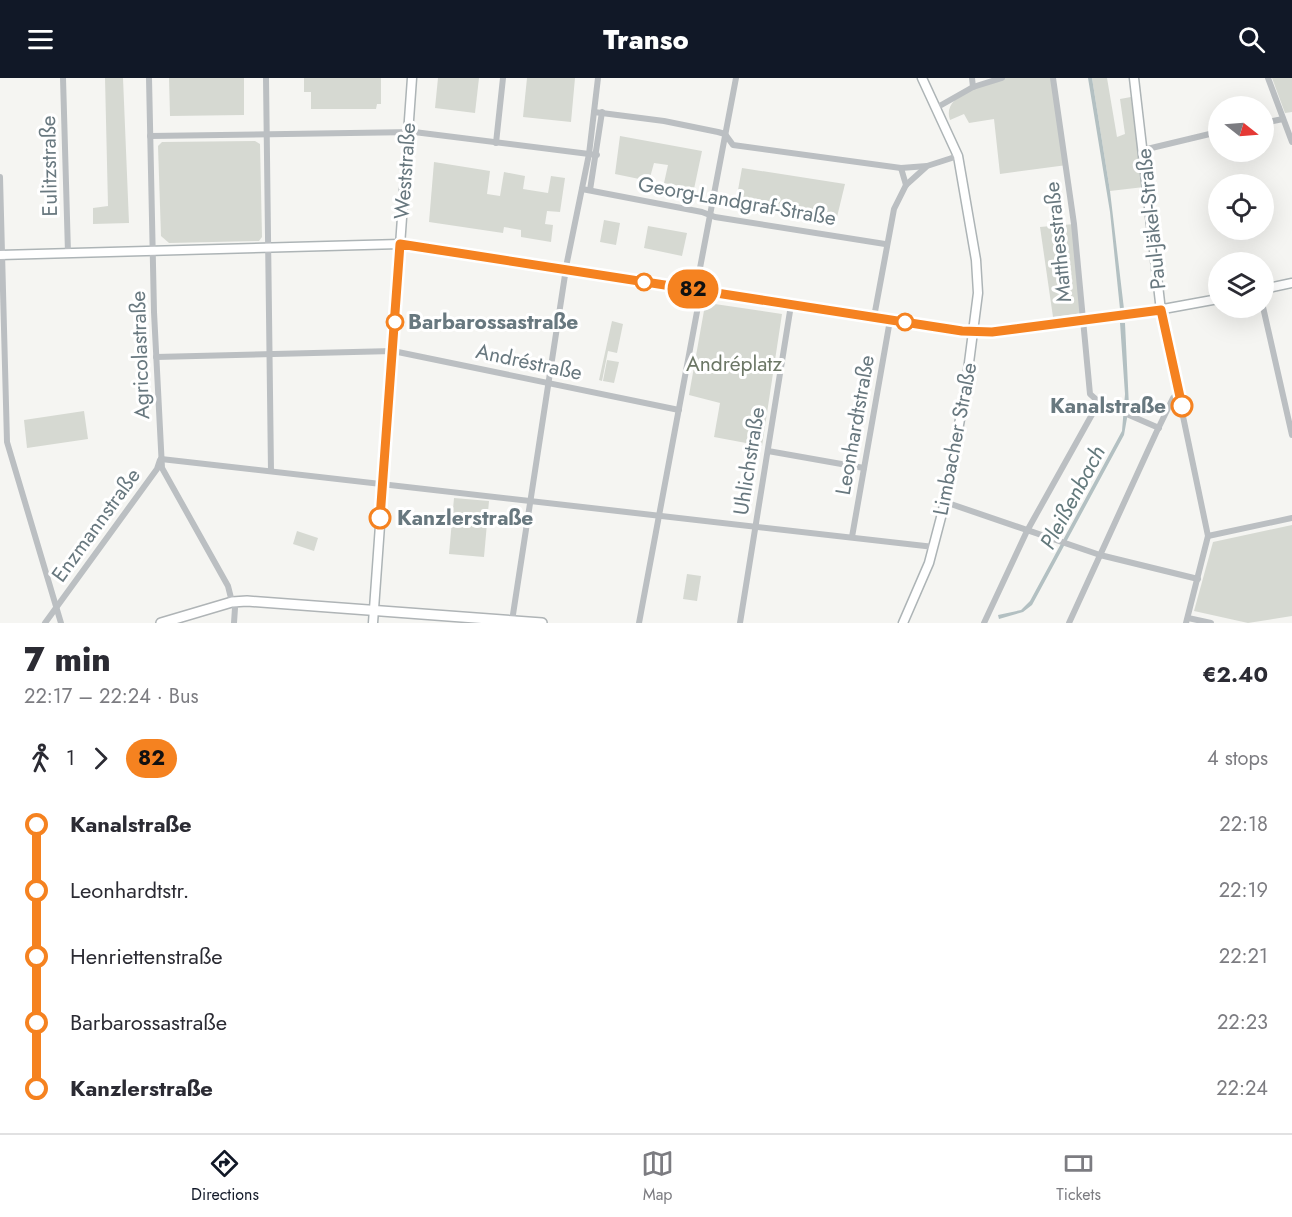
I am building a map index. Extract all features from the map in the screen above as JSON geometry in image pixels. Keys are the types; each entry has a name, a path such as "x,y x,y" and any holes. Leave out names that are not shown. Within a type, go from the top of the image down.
{"main road":[{"path":"161,623 218,607 264,603 542,623"}],"street":[{"name":"Eulitzstraße","path":"63,78 68,253"},
{"path":"148,78 150,136 408,132 597,155"},
{"path":"266,78 271,471"},
{"name":"Weststraße","path":"373,623 412,78"},
{"path":"496,143 503,78"},
{"path":"512,621 567,270 589,154 598,78"},
{"path":"639,623 679,410 699,290 700,268 736,78"},
{"name":"Limbacher Straße","path":"903,623 934,547 945,502 974,332 978,273 958,156 922,78"},
{"path":"972,78 973,87"},
{"path":"936,108 973,87 1002,78"},
{"name":"Matthesstraße","path":"1053,78 1067,165 1090,394 1099,402"},
{"name":"Paul-Jäkel-Straße","path":"1134,78 1161,310 1208,536"},
{"path":"1268,78 1292,142"},
{"path":"594,112 664,121 725,134 733,145 901,168 927,166 958,156"},
{"path":"590,190 602,112"},
{"path":"1274,120 1283,118"},
{"path":"1143,150 1208,134"},
{"name":"Agricolastraße","path":"150,136 161,459"},
{"path":"874,317 885,243 894,209 906,185 927,166"},
{"path":"901,168 906,185"},
{"path":"0,177 2,321 8,442 61,623"},
{"name":"Georg-Landgraf-Straße","path":"582,189 710,215 885,243"},
{"path":"1,255 400,244 974,332 1123,316 1208,301"},
{"path":"1274,287 1292,283"},
{"name":"Uhlichstraße","path":"740,623 790,304"},
{"path":"1266,318 1289,408 1292,435"},
{"name":"Leonhardtstraße","path":"852,537 890,320"},
{"name":"Andréstraße","path":"156,357 393,351 679,410"},
{"path":"1069,623 1173,398 1178,393"},
{"path":"984,623 1027,531 1099,402 1159,428"},
{"path":"768,451 864,468"},
{"path":"234,623 234,605 228,586 162,468 161,459 934,547"},
{"name":"Enzmannstraße","path":"45,623 157,470 161,459"},
{"path":"945,502 1100,555 1197,579"},
{"path":"1211,623 1187,620 1208,536 1292,518"}],"green space":[{"path":"105,78 123,78 129,223 93,224 93,208 108,206"},
{"path":"169,78 244,78 244,115 170,116"},
{"path":"304,78 381,78 381,104 377,104 376,109 311,109 311,92 304,92"},
{"path":"438,78 479,78 475,113 435,108"},
{"path":"527,78 575,78 571,122 523,117"},
{"path":"1002,78 1053,78 1067,165 1000,174 994,119 969,123 964,114 950,120 949,111 958,97 976,87"},
{"path":"1092,78 1107,78 1117,137 1125,134 1120,99 1131,97 1144,187 1110,191"},
{"path":"1272,78 1292,78 1292,112 1285,113"},
{"path":"620,136 702,151 694,189 664,183 668,165 654,163 649,181 615,174"},
{"path":"255,141 260,144 262,237 259,241 169,243 161,236 158,146 162,142"},
{"path":"434,162 490,171 487,194 500,196 504,172 525,176 523,189 548,193 551,176 565,178 560,212 547,211 545,224 553,225 551,242 521,237 521,230 504,227 503,233 429,222"},
{"path":"742,168 845,184 837,217 736,201"},
{"path":"604,220 620,223 616,245 600,242"},
{"path":"1074,224 1083,313 1053,317 1040,227"},
{"path":"648,226 687,233 682,256 644,248"},
{"name":"Andréplatz","path":"708,303 782,314 762,446 714,437 720,403 689,395 705,305"},
{"path":"612,321 623,324 617,353 608,351 602,381 599,380"},
{"path":"607,360 619,362 614,383 603,381"},
{"path":"84,411 88,439 27,448 24,420"},
{"path":"454,498 489,501 484,557 449,554"},
{"path":"1292,525 1292,616 1248,623 1194,611 1213,542"},
{"path":"297,531 318,538 314,551 293,544"},
{"path":"687,574 701,576 697,601 683,599"}],"shaded area":[{"path":"1088,78 1092,78 1110,191 1124,309 1120,309 1110,212"},
{"path":"1120,323 1125,323 1129,407 1124,435 1032,605 1023,612 999,619 998,615 1021,610 1030,601 1122,431 1125,394"}],"bus line":[{"name":"82","path":"380,518 400,244 962,331 992,332 1161,310 1182,406"}],"place":[{"name":"Barbarossastraße","path":"395,322"},
{"name":"Kanalstraße","path":"1182,406"},
{"name":"Kanzlerstraße","path":"380,518"}],"water label":[{"name":"Pleißenbach","path":"1072,497"}]}
